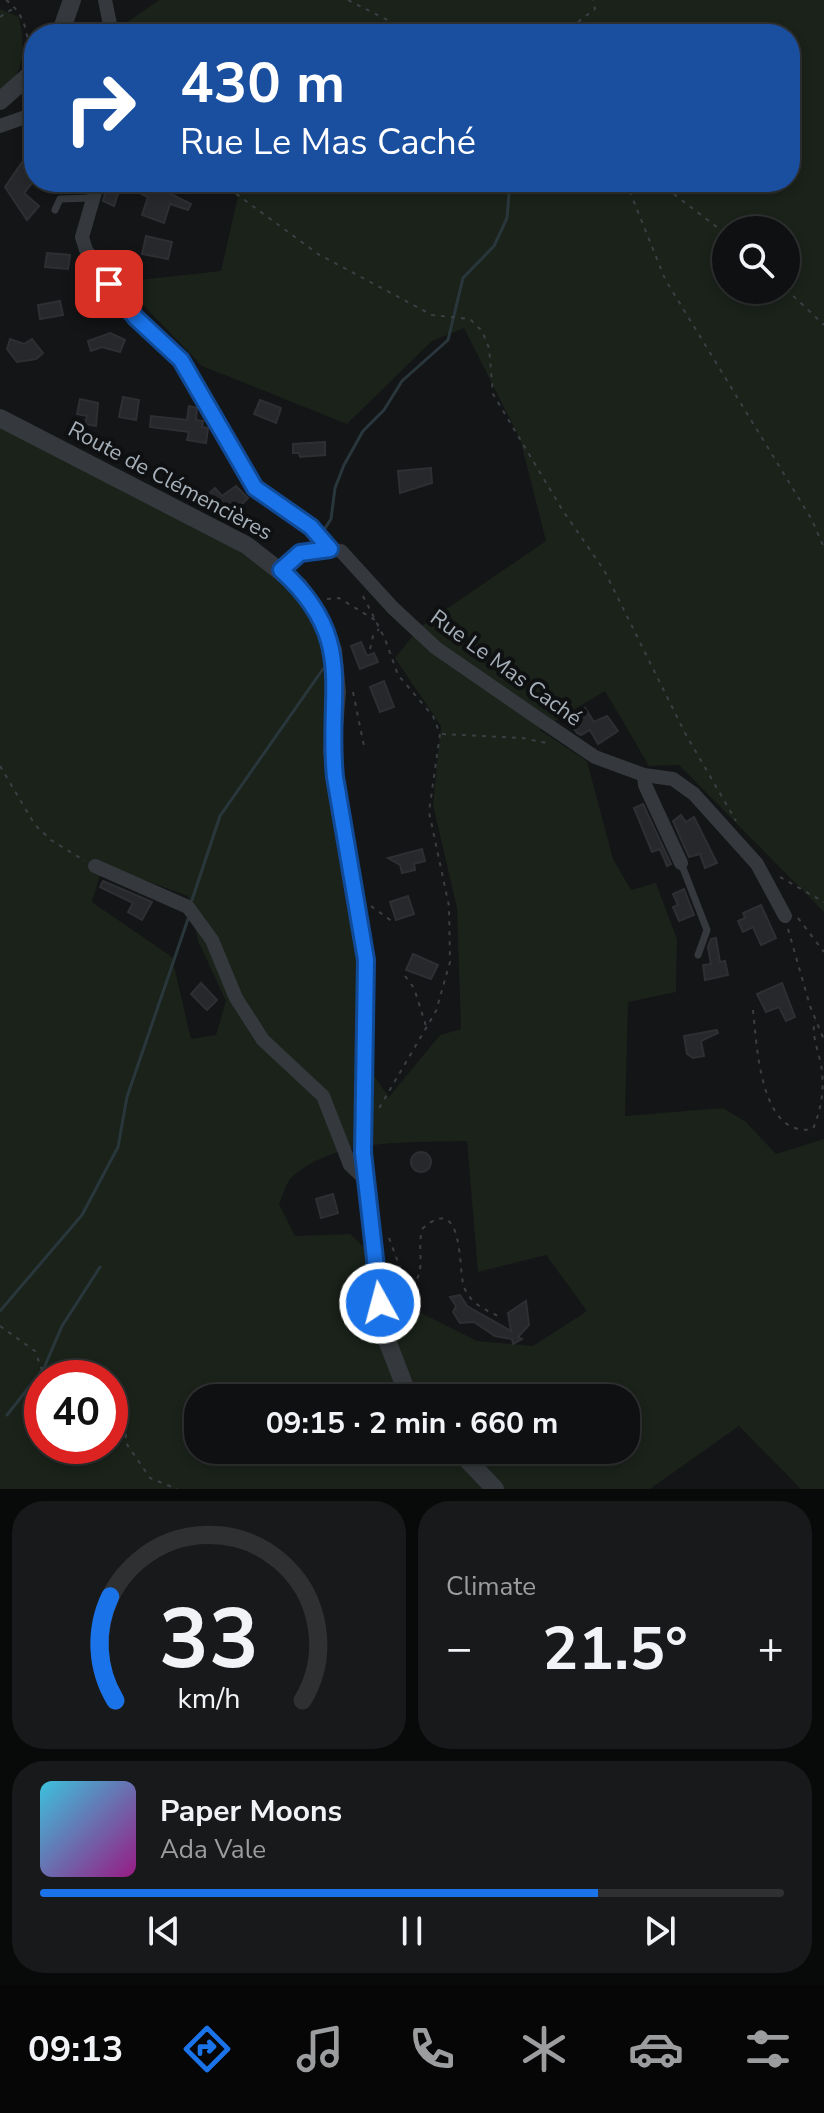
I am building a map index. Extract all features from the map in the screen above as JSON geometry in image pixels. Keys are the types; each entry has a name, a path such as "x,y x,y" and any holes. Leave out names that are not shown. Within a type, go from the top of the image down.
{"street":[{"path":"64,24 72,0"},
{"path":"105,0 110,24"},
{"path":"0,101 24,75"},
{"path":"0,126 24,117"},
{"name":"Rue Le Mas Caché","path":"94,192 82,237 86,250 127,308 181,360 255,488 311,527 330,549 341,551 393,608 436,648 595,757 644,775 673,779 694,794 757,864 790,916"},
{"name":"Route de Clémencières","path":"0,418 246,545 281,570 311,602 333,650 336,676 332,751 366,960 365,1179 383,1330 404,1384"},
{"path":"281,570 300,553 330,549"},
{"path":"644,775 681,863"},
{"path":"95,866 188,907 212,940 236,998 263,1040 323,1096 350,1165 365,1179"},
{"path":"471,1464 495,1489"}],"lane":[{"path":"55,210 60,199 69,196 92,198"},
{"path":"681,863 707,930 698,955"}],"path":[{"path":"6,0 22,17 24,27"},
{"path":"348,0 395,24"},
{"path":"575,24 595,9 593,0"},
{"path":"0,17 15,7"},
{"path":"234,192 318,254 432,315 470,319 482,331 489,348 493,394 563,511 604,570 685,733 740,829"},
{"path":"630,192 665,279 812,520 824,548"},
{"path":"671,192 712,223"},
{"path":"800,302 824,325"},
{"path":"359,588 378,622 398,675 433,716 440,734 429,812 449,906 450,962 436,1011 365,1129"},
{"path":"311,602 339,598 378,622"},
{"path":"370,649 373,636 380,628"},
{"path":"336,676 351,686 364,746"},
{"path":"440,734 523,738 554,745"},
{"path":"0,766 35,825 51,840 95,866"},
{"path":"757,864 824,902"},
{"path":"358,903 372,907 393,922"},
{"path":"790,916 824,952"},
{"path":"790,916 815,1020 824,1040"},
{"path":"405,976 414,988 426,1028"},
{"path":"753,1010 767,1095 786,1126 798,1132 813,1129 823,1104 823,1073 812,1029 815,1020"},
{"path":"370,1223 387,1235 402,1275 410,1283 420,1274 419,1245 423,1228 436,1220 445,1221 459,1236 464,1287 475,1304 498,1316"},
{"path":"0,1326 35,1351 38,1360"},
{"path":"128,1446 150,1478 177,1489"}],"shaded area":[{"path":"159,0 824,0 824,912 679,765 649,766 605,691 540,730 587,761 613,859 631,890 656,883 677,939 676,992 628,1002 625,1116 723,1108 746,1122 776,1154 824,1139 824,1489 801,1489 739,1426 650,1489 0,1489 0,425 224,541 301,596 331,665 328,743 374,959 359,1055 389,1097 440,1035 461,1029 457,908 433,805 441,726 395,658 420,627 546,541 520,439 464,328 432,341 347,424 202,366 121,282 221,271 239,192 800,192 800,24 125,24","holes":["103,865 188,896 198,941 226,1001 216,1035 191,1039 172,957 92,902","467,1141 478,1272 546,1255 587,1311 533,1346 477,1341 413,1309 391,1271 350,1234 295,1236 279,1204 293,1176 311,1163 332,1154 376,1145"]},
{"path":"0,9 19,17 23,49 15,76 0,93"}],"building":[{"path":"24,159 24,193 39,206 27,220 5,187"},
{"path":"105,192 118,192 114,206 103,201"},
{"path":"138,192 167,192 191,204 188,210 170,204 164,223 142,215 148,197"},
{"path":"146,236 172,242 168,259 142,254"},
{"path":"47,253 70,255 68,269 45,267"},
{"path":"60,301 63,315 40,319 38,305"},
{"path":"110,333 125,340 120,352 102,347 91,351 88,341"},
{"path":"10,339 24,344 32,339 43,353 36,359 17,362 7,349"},
{"path":"123,397 139,400 136,420 119,417"},
{"path":"80,399 98,403 96,426 85,424 87,416 77,414"},
{"path":"260,400 281,408 276,423 254,414"},
{"path":"189,406 197,408 196,420 203,421 202,427 208,428 206,443 187,440 189,432 150,427 151,416 187,420"},
{"path":"325,442 325,455 300,457 299,453 293,453 293,444"},
{"path":"431,468 432,483 400,493 398,471"},
{"path":"236,486 248,498 230,516 221,506 215,512 203,499 215,488 222,496"},
{"path":"361,642 367,656 374,653 378,662 360,669 351,646"},
{"path":"384,681 394,707 380,712 370,687"},
{"path":"585,708 594,722 607,716 618,731 598,744 590,730 581,735 577,733 567,718"},
{"path":"643,804 671,864 667,866 660,849 652,852 634,808"},
{"path":"681,815 686,822 694,817 717,863 705,868 700,854 689,857 673,821"},
{"path":"422,849 425,861 414,864 415,870 402,873 400,865 388,858"},
{"path":"103,881 152,902 142,920 128,912 133,903 100,887"},
{"path":"684,889 694,915 679,921 673,907 678,905 673,894"},
{"path":"408,896 414,914 396,920 390,902"},
{"path":"761,905 776,938 761,945 753,927 743,932 738,921 745,918 743,913"},
{"path":"716,938 720,962 725,961 728,975 705,980 703,965 711,964 708,947 711,939"},
{"path":"413,954 438,965 431,979 406,970"},
{"path":"201,983 217,1000 207,1010 191,994"},
{"path":"782,983 795,1017 786,1021 779,1007 766,1012 757,994"},
{"path":"717,1030 718,1033 701,1041 704,1056 693,1058 687,1054 684,1036"},
{"path":"417,1152 425,1152 431,1162 425,1172 417,1172 411,1166 411,1158"},
{"path":"333,1194 338,1213 321,1218 316,1199"},
{"path":"460,1295 467,1306 511,1331 508,1313 526,1301 529,1325 518,1337 522,1339 513,1344 512,1339 495,1336 474,1322 460,1323 453,1312 456,1306 450,1297"}],"waterway":[{"path":"324,530 331,519 335,488 344,465 363,431 384,410 402,381 448,340 463,278 494,246 507,218 509,192"},
{"path":"192,900 220,816 323,669"},
{"path":"0,1311 82,1215 118,1147 127,1097 188,919"},
{"path":"7,1415 44,1368 62,1326 100,1267"}],"route":[{"path":"109,284 136,318 181,360 197,382 255,488 311,527 322,536 330,549 300,553 281,570 299,586 319,615 333,650 336,671 332,751 366,960 363,1153 380,1303"}]}
